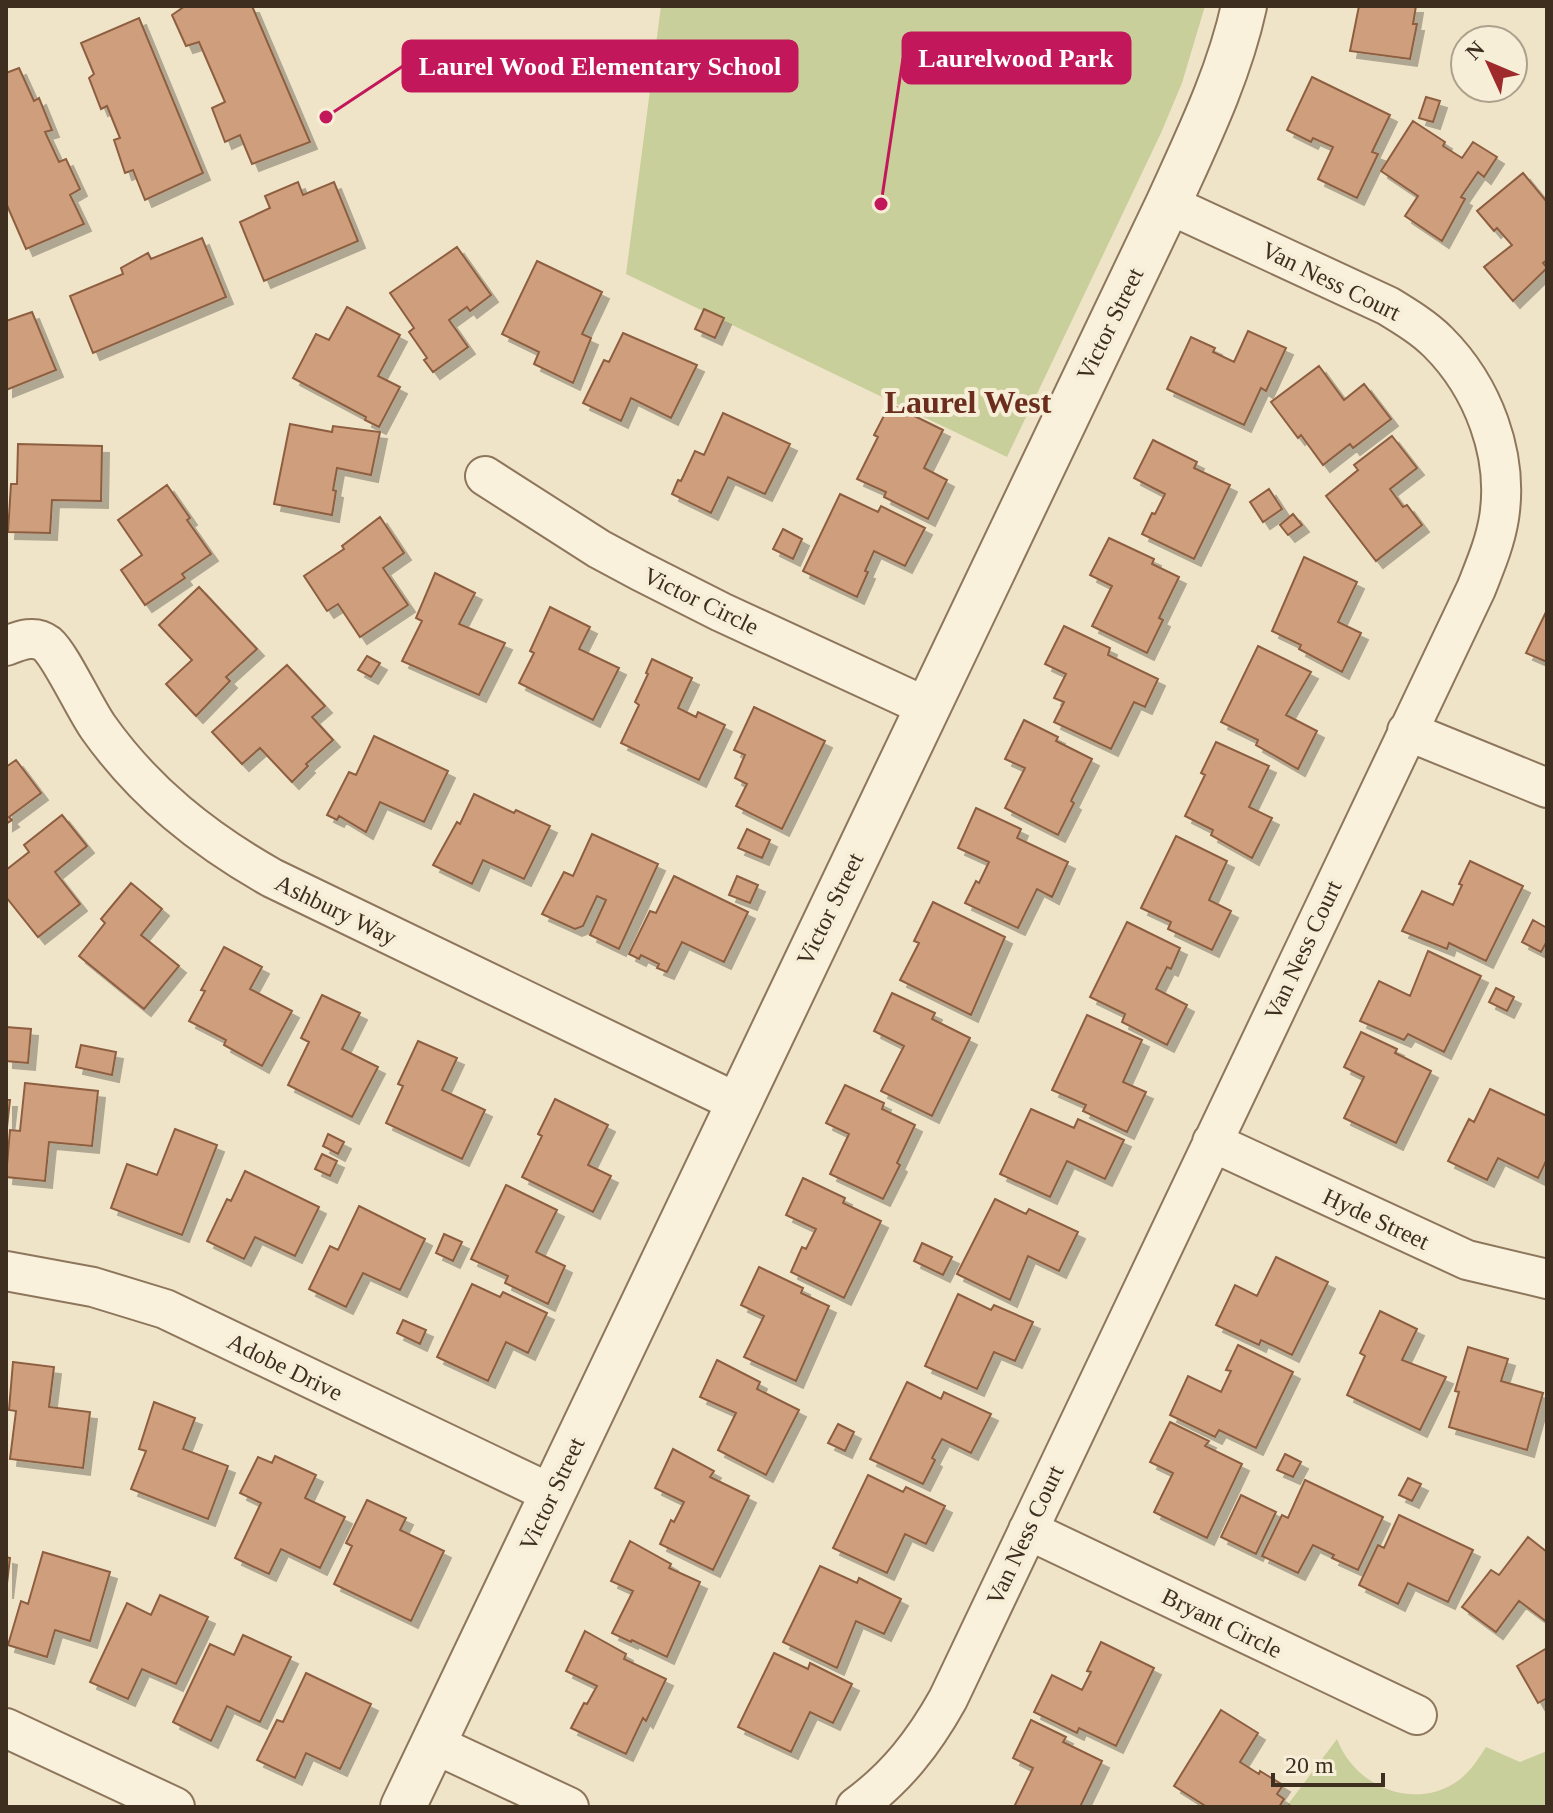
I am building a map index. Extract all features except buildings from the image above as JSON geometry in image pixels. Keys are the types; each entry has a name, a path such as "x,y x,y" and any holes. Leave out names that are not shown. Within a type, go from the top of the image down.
{"street":[{"name":"Victor Street","path":"403,1807 1168,204 1233,50 1244,6"},
{"name":"Van Ness Court","path":"856,1807 895,1775 931,1729 948,1699 1476,589 1496,531 1501,487 1490,424 1460,368 1439,343 1416,323 1388,306 1168,204"},
{"name":"Victor Circle","path":"485,476 626,564 721,612 927,707"},
{"name":"Ashbury Way","path":"6,646 32,639 48,645 94,720 141,779 178,815 235,857 341,912 738,1103"},
{"path":"1407,731 1547,788"},
{"name":"Hyde Street","path":"1212,1142 1467,1260 1547,1279"},
{"name":"Adobe Drive","path":"6,1271 93,1287 165,1309 552,1494"},
{"name":"Bryant Circle","path":"1028,1530 1417,1715"},
{"path":"6,1728 175,1807"},
{"path":"434,1744 569,1807"}],"green space":[{"path":"661,6 1205,6 1182,83 1161,133 1007,457 626,274"},
{"path":"1337,1739 1357,1770 1372,1782 1406,1794 1424,1794 1459,1780 1486,1747 1520,1762 1547,1751 1547,1807 1286,1807"}],"place":[{"name":"Laurel Wood Elementary School","path":"326,117"},
{"name":"Laurelwood Park","path":"881,204"}],"district":[{"name":"Laurel West","path":"968,402"}]}
